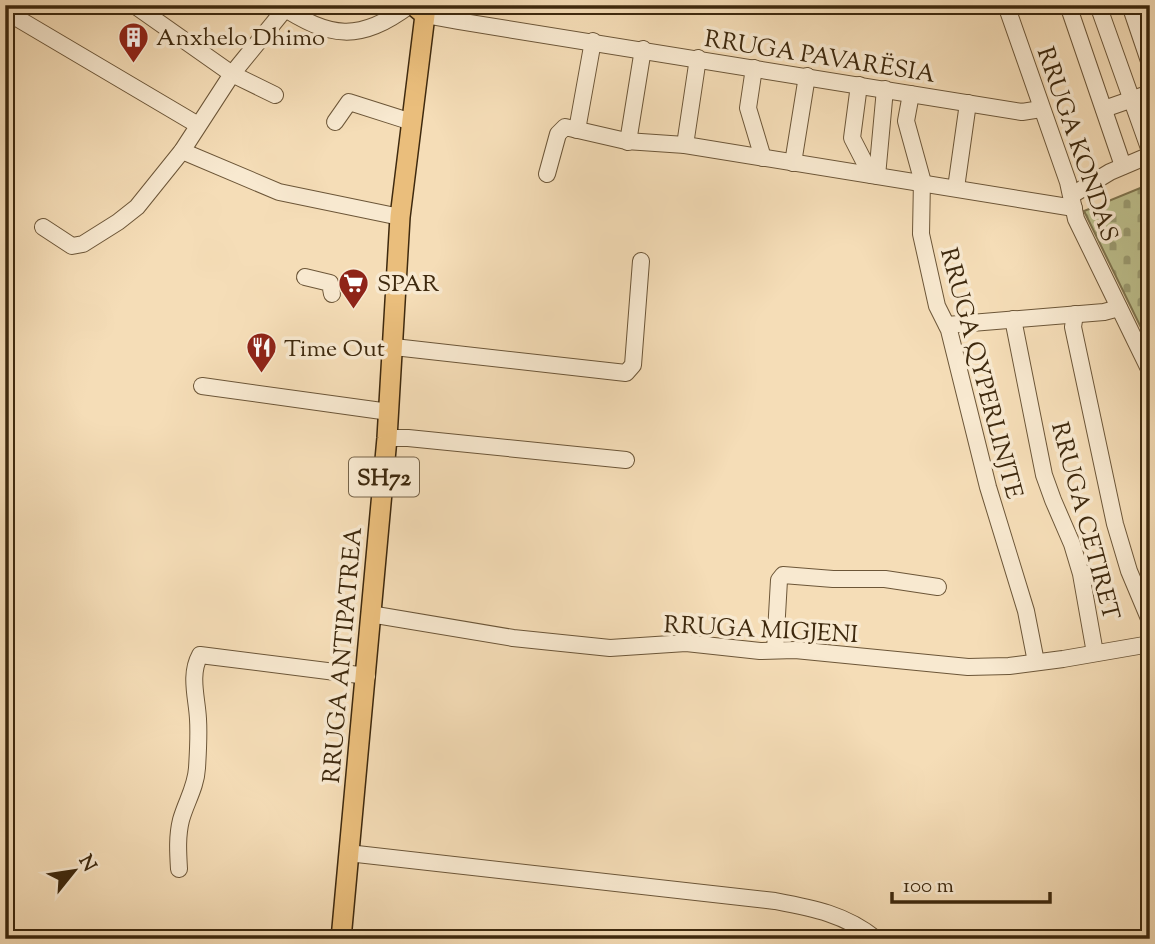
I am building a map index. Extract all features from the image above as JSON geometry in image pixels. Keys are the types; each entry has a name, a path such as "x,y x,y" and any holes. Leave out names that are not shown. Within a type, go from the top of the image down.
{"main road":[{"name":"RRUGA ANTIPATREA","path":"341,939 387,438 400,217 412,122 419,8"}],"street":[{"path":"134,5 232,74 275,95"},
{"name":"RRUGA KONDAS","path":"1006,5 1073,201 1076,219 1150,372"},
{"path":"1068,5 1123,166"},
{"path":"547,174 559,132 565,127 628,142 685,145 956,188 1073,201 1123,166 1150,153 1098,5"},
{"path":"1130,5 1150,64"},
{"path":"43,227 72,246 83,244 137,207 182,151 232,74 282,7 332,32 347,33 419,8"},
{"name":"RRUGA PAVARËSIA","path":"419,8 593,41 1028,113 1041,109"},
{"path":"5,11 198,125"},
{"path":"577,130 593,41"},
{"path":"628,142 643,49"},
{"path":"685,145 698,58"},
{"path":"754,68 748,108 764,159"},
{"path":"793,163 807,76"},
{"path":"859,85 852,138 874,176"},
{"path":"874,176 886,89"},
{"path":"1104,109 1150,93"},
{"name":"RRUGA QYPERLINJTE","path":"911,94 906,121 923,183 921,233 937,306 947,325 988,487 1026,611 1036,662"},
{"path":"335,122 349,102 412,122"},
{"path":"956,188 968,103"},
{"path":"182,151 279,192 400,217"},
{"path":"394,347 626,373 633,365 641,261"},
{"path":"305,277 330,283 332,294"},
{"path":"947,325 1104,312 1119,308"},
{"path":"1075,314 1073,327 1110,504 1129,571 1150,621"},
{"name":"RRUGA CETIRET","path":"1013,319 1044,475 1081,574 1095,653"},
{"path":"202,386 389,412"},
{"path":"387,438 626,460"},
{"path":"775,650 779,580 783,575 846,580 885,579 938,587"},
{"name":"RRUGA MIGJENI","path":"370,614 513,638 610,648 686,643 975,667 1036,662 1150,644"},
{"path":"179,869 177,844 181,820 197,771 198,721 194,674 200,655 367,676"},
{"path":"348,853 775,901 836,914 876,939"}],"green space":[{"path":"1150,184 1150,346 1084,211"}],"place":[{"name":"Anxhelo Dhimo","path":"133,64"},
{"name":"SPAR","path":"354,310"},
{"name":"Time Out","path":"261,375"}]}
